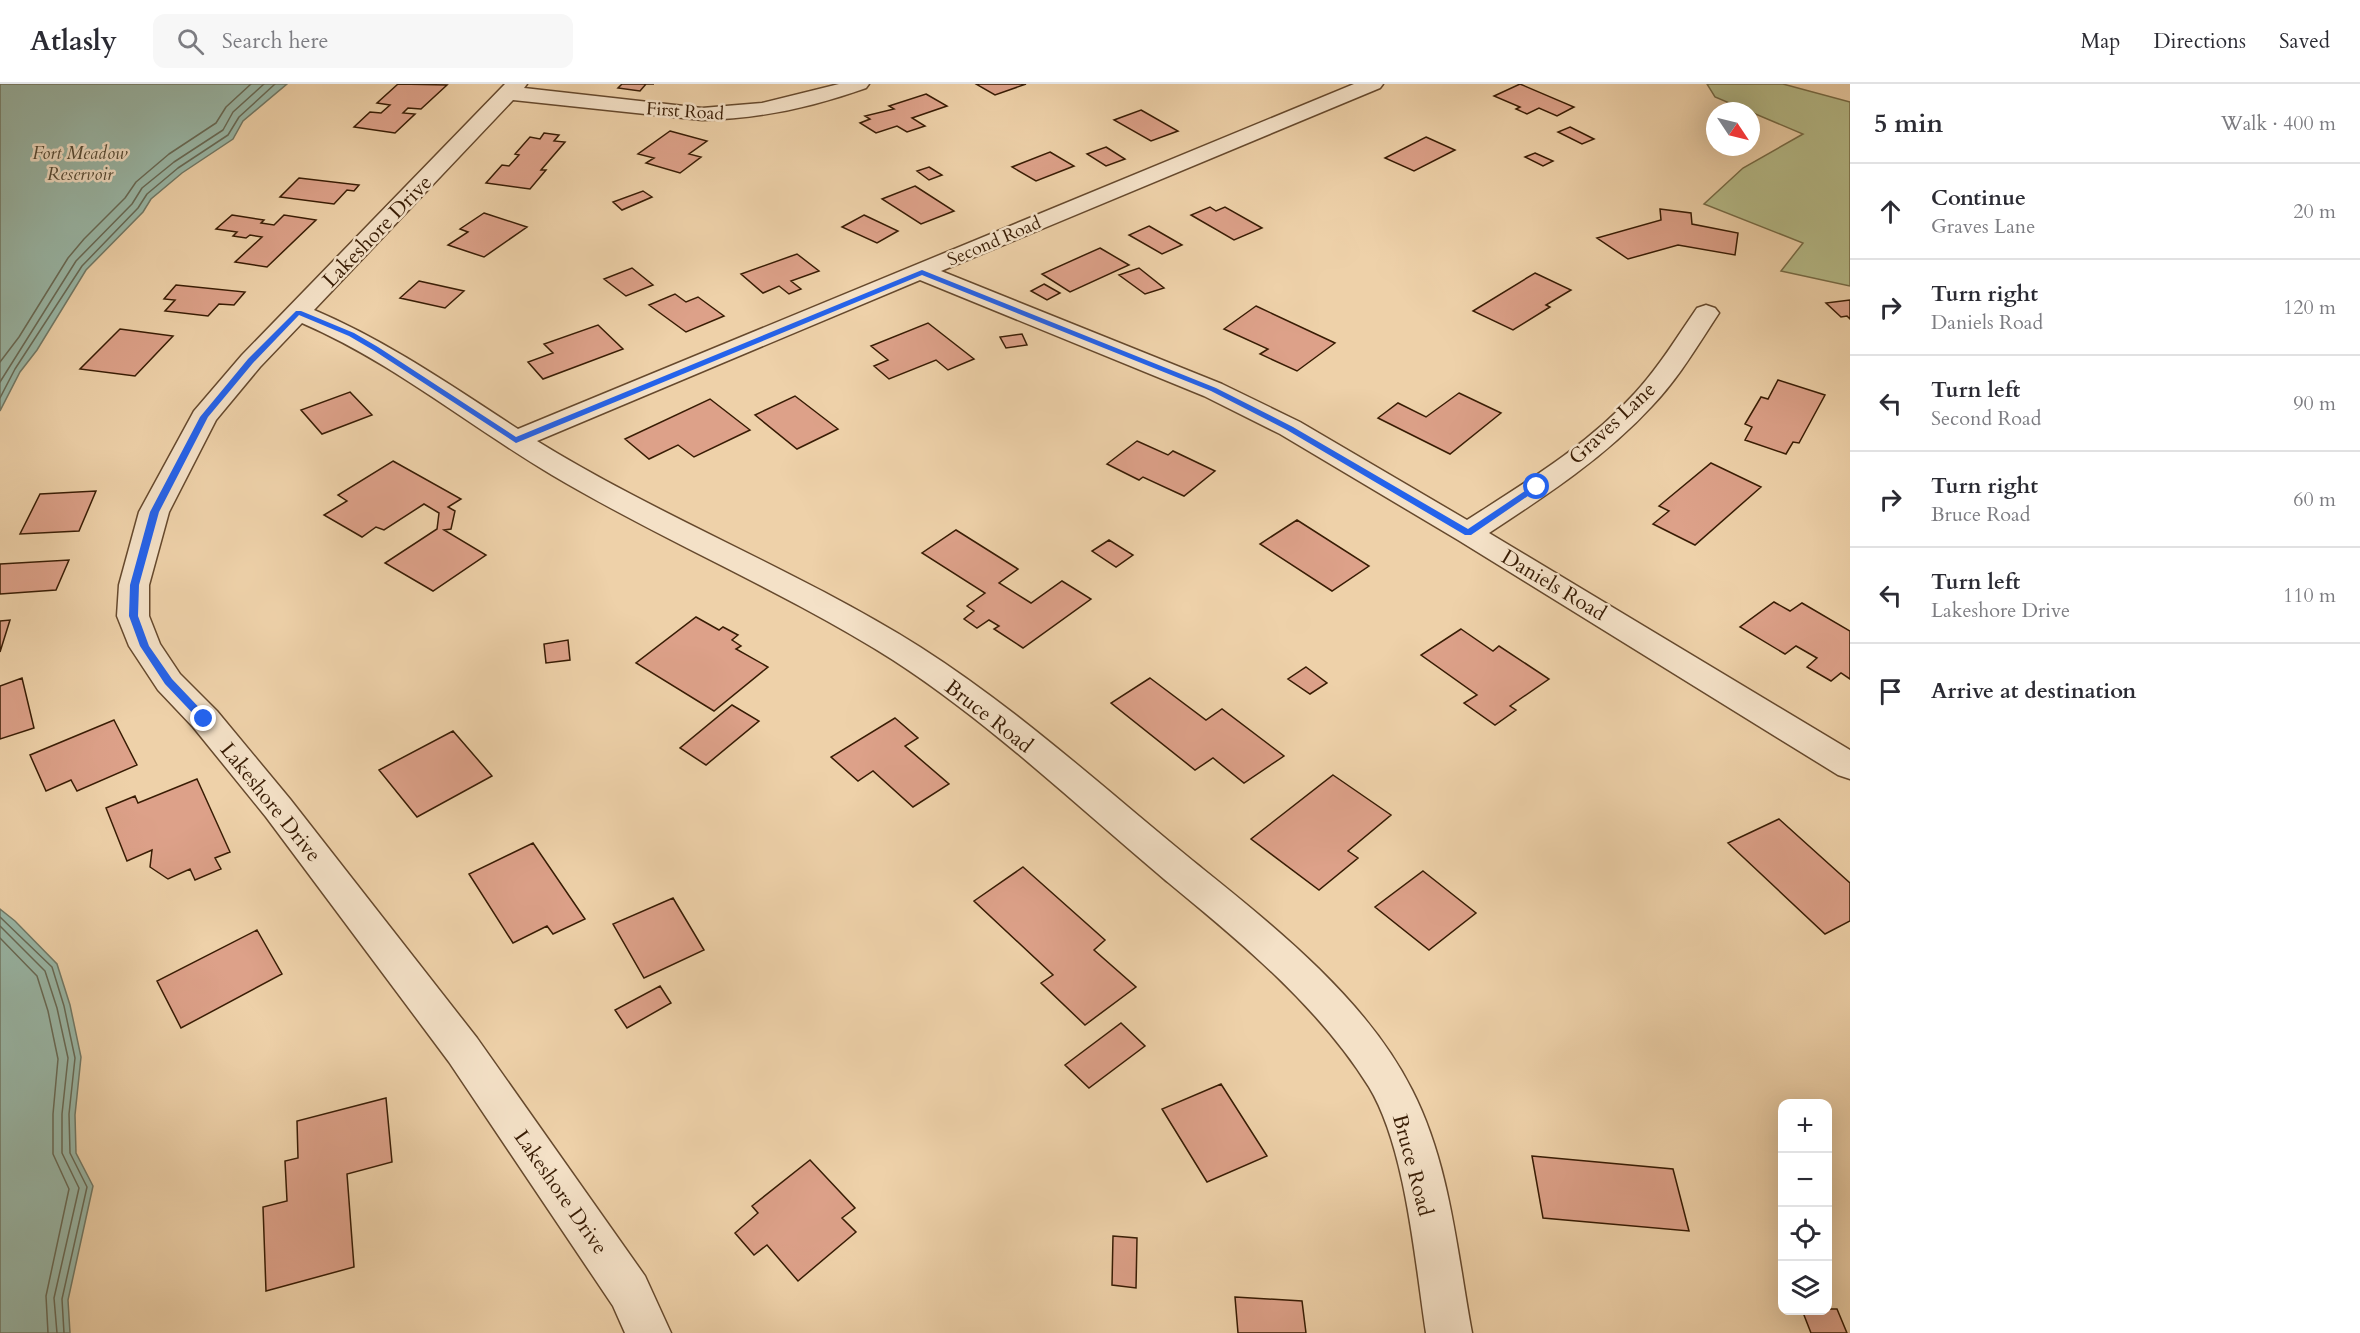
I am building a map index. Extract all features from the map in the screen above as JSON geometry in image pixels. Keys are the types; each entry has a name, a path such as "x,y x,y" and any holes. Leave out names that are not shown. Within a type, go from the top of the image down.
{"street":[{"name":"First Road","path":"513,88 702,114 728,114 779,106 859,84"},
{"name":"Second Road","path":"516,440 1308,109 1373,84"},
{"name":"Lakeshore Drive","path":"513,88 298,312 224,391 204,417 151,521 134,585 133,616 145,646 169,682 204,719 278,807 463,1050 629,1291 648,1333"},
{"name":"Daniels Road","path":"922,272 1223,394 1290,428 1468,533 1850,766"},
{"name":"Bruce Road","path":"298,312 351,334 516,440 613,497 838,613 928,669 976,704 1188,878 1314,991 1354,1034 1386,1080 1406,1125 1422,1186 1449,1333"},
{"name":"Graves Lane","path":"1468,533 1537,487 1608,432 1642,400 1668,370 1706,313"}],"green space":[{"path":"1707,84 1783,84 1850,102 1850,286 1781,271 1803,243 1704,204 1743,168 1803,134 1760,116 1760,102 1727,102 1715,97"}],"water":[{"name":"Fort Meadow Reservoir","path":"0,84 287,84 243,121 233,139 182,173 151,199 143,212 86,270 37,350 20,372 0,411"},
{"path":"0,909 57,964 70,1005 81,1057 75,1115 76,1153 93,1186 68,1300 70,1333 0,1333"}],"building":[{"path":"398,84 447,85 421,109 408,108 403,113 415,114 395,133 354,127 370,112 381,113 390,105 377,103"},
{"path":"622,84 646,84 640,91 618,88"},
{"path":"976,84 1026,84 995,95"},
{"path":"1520,84 1574,107 1557,116 1539,108 1527,114 1516,109 1520,107 1494,96"},
{"path":"926,94 947,106 912,118 925,126 907,132 897,126 876,133 860,123 870,119 865,116 894,109 889,106"},
{"path":"1141,110 1178,131 1151,141 1114,120"},
{"path":"1570,127 1594,139 1582,144 1558,132"},
{"path":"670,131 707,141 689,154 701,157 680,173 646,163 654,158 638,154"},
{"path":"544,133 559,135 554,141 565,142 541,170 546,170 530,189 486,183 502,165 509,166 519,155 515,154 530,137 540,139"},
{"path":"1426,137 1455,150 1414,171 1385,158"},
{"path":"1106,147 1125,159 1106,166 1087,154"},
{"path":"1050,152 1074,166 1036,181 1012,167"},
{"path":"1535,153 1553,161 1543,166 1525,157"},
{"path":"929,167 942,175 929,180 917,171"},
{"path":"299,178 359,185 354,191 347,190 334,204 280,197"},
{"path":"915,186 954,211 921,224 882,199"},
{"path":"643,191 652,197 622,210 613,202"},
{"path":"1210,207 1216,211 1225,207 1262,228 1234,240 1191,215"},
{"path":"1660,209 1691,213 1692,224 1738,233 1735,255 1678,245 1628,259 1597,238 1661,220"},
{"path":"484,213 527,227 484,257 448,245 468,232 460,229"},
{"path":"232,215 264,220 261,223 274,225 284,215 316,220 267,267 235,262 262,237 233,236 237,232 216,229"},
{"path":"864,215 898,231 877,243 842,227"},
{"path":"1149,226 1182,245 1162,254 1129,235"},
{"path":"1100,248 1129,265 1070,292 1042,274"},
{"path":"797,254 819,271 791,281 801,289 789,294 779,286 763,293 741,274"},
{"path":"632,268 653,285 626,296 604,279"},
{"path":"1139,268 1164,288 1145,294 1119,275"},
{"path":"1535,273 1571,290 1546,305 1550,307 1513,330 1473,311"},
{"path":"419,281 464,291 445,308 400,298"},
{"path":"1044,284 1060,293 1047,300 1031,291"},
{"path":"176,285 245,292 234,305 219,304 208,316 165,311 175,300 164,299"},
{"path":"675,294 686,302 698,297 724,316 686,332 649,305"},
{"path":"1850,300 1850,319 1847,316 1841,317 1826,303"},
{"path":"1256,306 1335,343 1297,371 1260,354 1268,349 1224,329"},
{"path":"928,323 974,359 948,370 936,360 889,379 874,366 888,360 871,346"},
{"path":"598,325 623,349 543,379 528,362 553,353 544,344"},
{"path":"120,329 173,336 135,376 80,369"},
{"path":"1022,334 1027,345 1006,348 1000,337"},
{"path":"1778,380 1825,395 1799,443 1793,442 1786,454 1745,440 1752,427 1745,424 1761,397 1768,399"},
{"path":"350,392 372,415 322,434 301,410"},
{"path":"1459,393 1501,413 1450,454 1378,418 1398,403 1426,417"},
{"path":"795,396 838,429 797,449 755,415"},
{"path":"710,399 750,430 694,457 678,445 649,459 625,439"},
{"path":"1137,441 1168,455 1173,451 1215,471 1184,496 1143,477 1139,480 1107,464"},
{"path":"393,461 461,499 448,507 455,511 451,529 444,530 486,555 433,591 385,563 437,529 439,513 424,504 384,530 376,527 362,537 324,515 347,501 338,495"},
{"path":"1711,463 1761,487 1695,545 1653,524 1669,511 1659,506"},
{"path":"96,491 79,531 20,534 40,494"},
{"path":"1297,520 1369,566 1332,591 1260,544"},
{"path":"956,530 1018,569 999,583 1031,603 1062,581 1091,599 1023,648 994,629 999,626 989,620 977,628 964,619 974,611 967,606 985,593 922,553"},
{"path":"1109,540 1133,555 1116,567 1092,551"},
{"path":"69,560 56,590 0,594 0,564"},
{"path":"1774,602 1790,611 1802,603 1850,631 1850,679 1841,673 1831,681 1807,667 1817,658 1796,646 1785,654 1740,627"},
{"path":"696,617 719,630 723,627 738,635 732,640 741,646 736,649 768,667 714,711 636,663"},
{"path":"10,620 0,652 0,621"},
{"path":"1461,629 1493,651 1499,646 1549,679 1510,706 1516,710 1495,725 1464,703 1477,695 1421,655"},
{"path":"568,640 570,660 546,663 544,644"},
{"path":"1306,667 1327,683 1310,694 1288,679"},
{"path":"22,678 34,728 0,739 0,686"},
{"path":"1150,678 1206,720 1222,709 1284,756 1244,783 1213,758 1195,770 1111,703"},
{"path":"732,705 759,721 706,765 680,748"},
{"path":"895,718 918,738 905,746 949,784 913,807 873,771 858,781 831,757"},
{"path":"114,720 137,765 77,791 71,780 46,791 30,755"},
{"path":"453,731 492,776 417,817 379,770"},
{"path":"1333,775 1391,815 1348,851 1358,858 1319,890 1251,839"},
{"path":"197,779 230,852 215,858 221,869 195,880 190,869 168,879 150,867 152,850 127,861 106,808 135,796 138,803"},
{"path":"1779,819 1850,883 1850,921 1825,934 1728,843"},
{"path":"533,843 585,919 553,934 547,926 513,943 469,874"},
{"path":"1023,867 1105,940 1094,950 1136,987 1085,1025 1041,983 1053,975 974,901"},
{"path":"1423,871 1476,913 1429,950 1375,907"},
{"path":"673,898 704,950 644,978 613,924"},
{"path":"257,930 282,974 181,1028 157,981"},
{"path":"660,986 671,1003 627,1028 615,1010"},
{"path":"1121,1023 1145,1046 1089,1088 1065,1065"},
{"path":"1221,1084 1267,1156 1207,1182 1162,1109"},
{"path":"386,1098 392,1162 347,1174 354,1267 266,1291 263,1207 287,1201 285,1161 298,1158 297,1121"},
{"path":"1532,1156 1673,1169 1689,1231 1543,1218"},
{"path":"810,1160 855,1208 842,1218 856,1232 798,1281 767,1245 754,1255 735,1233 758,1213 752,1206"},
{"path":"1113,1236 1137,1238 1136,1288 1112,1285"},
{"path":"1235,1297 1302,1301 1306,1333 1238,1333"},
{"path":"1832,1309 1837,1309 1847,1333 1811,1333 1804,1315 1832,1315"}],"route":[{"path":"204,719 169,682 145,646 133,616 134,585 154,512 204,417 224,391 298,312 351,334 375,348 516,440 922,272 1213,390 1251,408 1290,428 1468,533 1537,487"}]}
